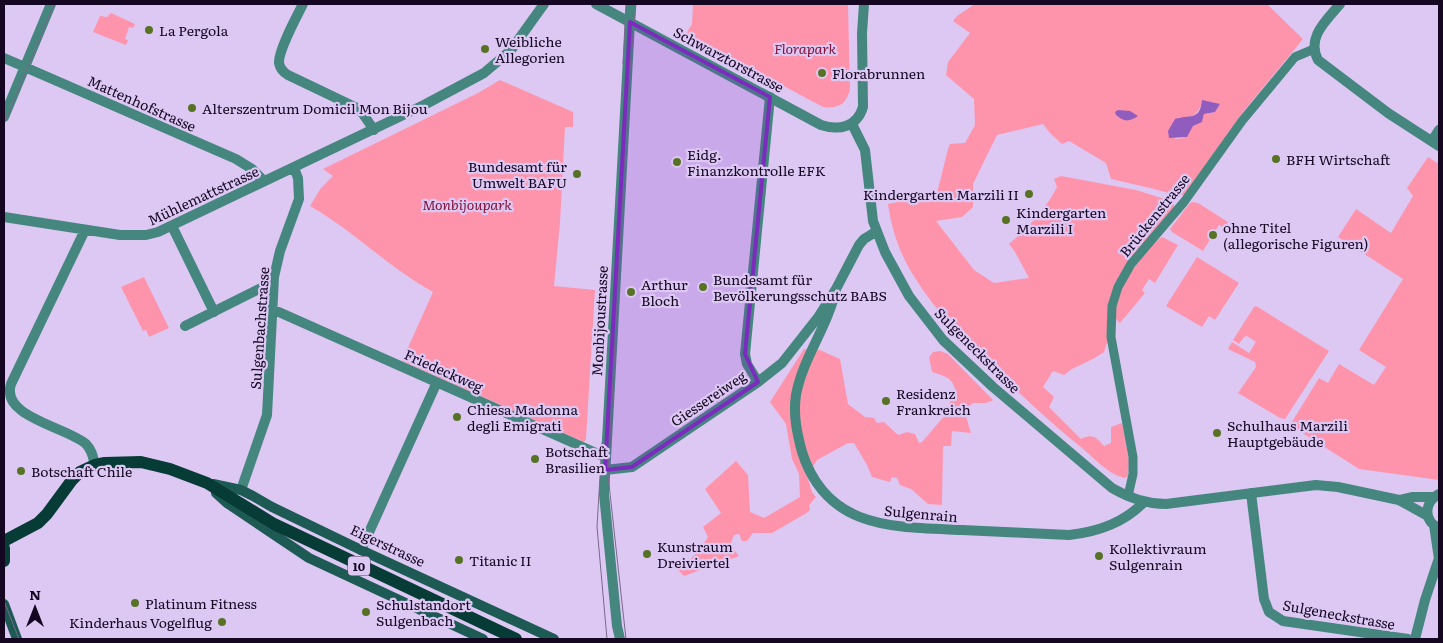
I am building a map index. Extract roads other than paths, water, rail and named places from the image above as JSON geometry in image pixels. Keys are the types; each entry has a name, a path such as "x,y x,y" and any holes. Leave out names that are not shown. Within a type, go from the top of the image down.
{"main road":[{"name":"Eigerstrasse","path":"4,541 38,523 80,472 95,465 118,461 141,462 170,469 207,483 241,490 362,550 554,639"},
{"name":"Eigerstrasse","path":"207,483 226,503 303,554 483,639"},
{"name":"Eigerstrasse","path":"207,483 274,524 516,639"},
{"path":"4,548 4,561"},
{"path":"4,604 17,639"}],"street":[{"path":"4,117 51,4"},
{"path":"303,4 280,52 279,62 282,69 288,76 360,110 374,130"},
{"name":"Mühlemattstrasse","path":"4,217 85,230 139,236 154,234 374,130 469,82 494,66 516,44 544,4"},
{"name":"Schwarztorstrasse","path":"596,4 825,126 839,128 852,124"},
{"name":"Monbijoustrasse","path":"620,639 604,494 631,4"},
{"path":"852,124 860,115 864,103 862,33 864,4"},
{"path":"1340,4 1318,31 1314,40 1314,50 1321,63 1388,113 1435,144 1439,130"},
{"name":"Brückenstrasse","path":"1128,496 1133,474 1133,457 1111,337 1112,306 1118,287 1131,264 1184,202 1242,121 1289,64 1295,57 1314,50"},
{"name":"Mattenhofstrasse","path":"4,58 236,159 252,169 264,181"},
{"name":"Giessereiweg","path":"605,470 632,466 758,382 747,364 745,354 770,97"},
{"name":"Sulgeneckstrasse","path":"852,124 865,150 870,207 876,231 909,296 943,340 993,387 1112,488 1144,502 1156,504 1316,485 1338,487 1399,500 1434,523"},
{"name":"Sulgenbachstrasse","path":"241,490 267,414 273,282 280,251 299,199 298,178 294,168"},
{"path":"172,226 214,312"},
{"path":"85,230 10,386 9,394 12,403 21,411 83,442 93,454 95,465"},
{"name":"Sulgenrain","path":"758,382 782,363 807,332 836,289 859,245 876,231"},
{"path":"185,326 273,282"},
{"name":"Sulgenrain","path":"836,289 830,310 802,372 794,413 805,460 817,483 827,497 837,505 855,515 876,523 893,526 1069,535 1088,533 1101,529 1133,513 1144,502"},
{"name":"Friedeckweg","path":"272,309 605,457"},
{"path":"362,550 436,382"},
{"name":"Sulgeneckstrasse","path":"1251,493 1264,599 1269,612 1283,621 1408,639"},
{"path":"1415,639 1424,600 1439,559 1434,523 1428,506 1436,496"},
{"name":"Sulgeneckstrasse","path":"1399,500 1412,497 1436,496"}],"tram line":[{"path":"4,124 54,4"},
{"path":"623,64 626,4"},
{"path":"626,639 608,475 628,90 636,4"},
{"path":"602,443 597,527 607,639"},
{"path":"4,601 19,639"}],"place":[{"name":"La Pergola","path":"149,30"},
{"name":"Weibliche Allegorien","path":"485,49"},
{"name":"Florabrunnen","path":"822,73"},
{"name":"Alterszentrum Domicil Mon Bijou","path":"192,108"},
{"name":"BFH Wirtschaft","path":"1276,159"},
{"name":"Eidg. Finanzkontrolle EFK","path":"677,162"},
{"name":"Bundesamt für Umwelt BAFU","path":"577,174"},
{"name":"Kindergarten Marzili II","path":"1029,194"},
{"name":"Kindergarten Marzili I","path":"1006,220"},
{"name":"ohne Titel (allegorische Figuren)","path":"1213,235"},
{"name":"Bundesamt für Bevölkerungsschutz BABS","path":"703,287"},
{"name":"Arthur Bloch","path":"631,292"},
{"name":"Residenz Frankreich","path":"886,401"},
{"name":"Chiesa Madonna degli Emigrati","path":"457,417"},
{"name":"Schulhaus Marzili Hauptgebäude","path":"1217,433"},
{"name":"Botschaft Brasilien","path":"535,459"},
{"name":"Botschaft Chile","path":"21,471"},
{"name":"Kunstraum Dreiviertel","path":"647,554"},
{"name":"Kollektivraum Sulgenrain","path":"1099,556"},
{"name":"Titanic II","path":"459,560"},
{"name":"Platinum Fitness","path":"135,603"},
{"name":"Schulstandort Sulgenbach","path":"366,612"},
{"name":"Kinderhaus Vogelflug","path":"222,622"}],"park label":[{"name":"Florapark","path":"805,48"},
{"name":"Monbijoupark","path":"467,204"}]}
